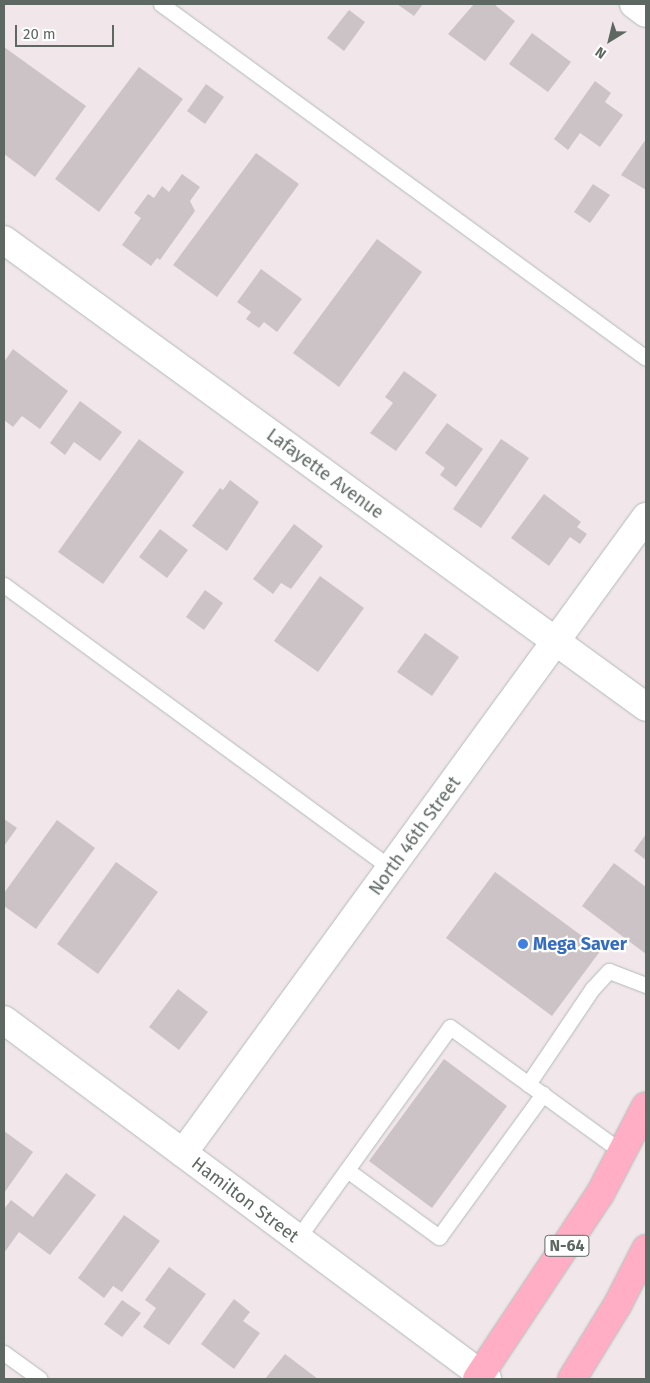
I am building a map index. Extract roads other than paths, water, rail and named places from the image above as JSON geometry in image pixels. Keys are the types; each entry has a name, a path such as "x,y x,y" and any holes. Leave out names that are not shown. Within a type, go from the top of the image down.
{"main road":[{"name":"N-64","path":"481,1378 548,1276 622,1152 646,1106"},
{"path":"572,1379 618,1304 646,1249"}],"street":[{"path":"634,4 646,12"},
{"name":"Lafayette Avenue","path":"4,240 646,707"},
{"name":"North 46th Street","path":"183,1153 392,869 646,517"},
{"name":"Hamilton Street","path":"4,1020 481,1378"}],"lane":[{"path":"161,4 646,358"},
{"path":"4,585 392,869"},
{"path":"528,1084 592,989 609,971 646,985"},
{"path":"297,1239 450,1028 622,1152"},
{"path":"347,1170 439,1237 543,1094"},
{"path":"4,1353 40,1379"}],"place":[{"name":"Mega Saver","path":"523,944"}]}
